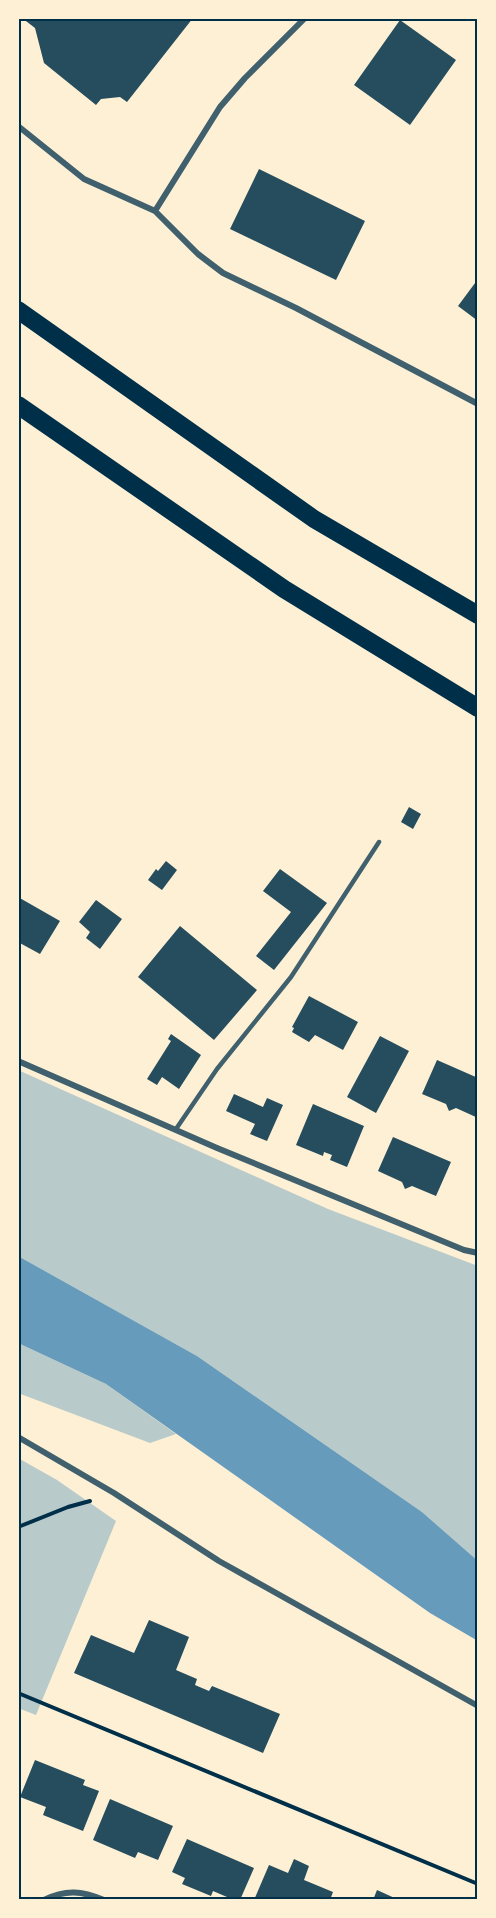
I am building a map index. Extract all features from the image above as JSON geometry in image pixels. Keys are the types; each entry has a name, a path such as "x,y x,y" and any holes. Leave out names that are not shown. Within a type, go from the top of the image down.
{"highway":[{"path":"18,310 315,519 478,615"},
{"path":"18,405 284,589 478,708"}],"street":[{"path":"155,211 220,107 245,78 305,18"},
{"path":"18,126 84,179 155,211 198,254 223,273 296,308 478,404"},
{"path":"18,1061 453,1245 478,1253"},
{"path":"18,1437 114,1493 219,1561 478,1706"},
{"path":"44,1900 71,1892 85,1892 104,1900"}],"lane":[{"path":"176,1129 217,1069 291,977 379,842"}],"path":[{"path":"18,1527 91,1500 104,1501 114,1493"},
{"path":"18,1693 478,1884"}],"shaded area":[{"path":"18,1070 328,1209 478,1266 478,1561 422,1512 197,1356 18,1256"},
{"path":"18,1343 106,1384 176,1434 150,1443 18,1393"},
{"path":"18,1458 57,1480 116,1521 36,1715 18,1708"}],"water":[{"path":"18,1256 197,1356 422,1512 478,1561 478,1641 430,1613 106,1384 18,1343"}],"building":[{"path":"22,18 193,18 127,102 120,97 101,99 96,105 44,63 35,28"},
{"path":"400,20 456,60 410,125 354,85"},
{"path":"259,169 365,221 336,280 230,229"},
{"path":"478,279 478,321 458,306"},
{"path":"409,807 421,814 413,829 401,822"},
{"path":"166,861 177,870 162,890 148,880"},
{"path":"280,869 327,903 274,970 256,956 291,912 263,891"},
{"path":"18,897 60,921 40,954 18,942"},
{"path":"96,900 122,919 100,949 86,938 90,932 79,922"},
{"path":"180,926 257,990 214,1040 138,977"},
{"path":"309,996 358,1022 343,1050 315,1035 309,1042 292,1032 294,1028 292,1027"},
{"path":"171,1034 201,1055 179,1089 162,1077 157,1085 147,1079 171,1041 168,1039"},
{"path":"380,1036 409,1051 376,1113 347,1097"},
{"path":"437,1060 478,1078 478,1118 456,1108 449,1111 446,1104 422,1094"},
{"path":"234,1094 263,1107 267,1098 283,1105 267,1141 250,1134 255,1124 226,1111"},
{"path":"313,1104 364,1126 347,1167 330,1160 332,1155 324,1152 323,1156 296,1145"},
{"path":"393,1137 451,1162 436,1196 412,1186 405,1189 402,1182 378,1171"},
{"path":"149,1620 189,1637 176,1670 197,1679 195,1685 209,1691 212,1686 280,1714 263,1753 74,1673 91,1635 134,1653"},
{"path":"35,1760 85,1780 83,1785 99,1791 83,1831 43,1815 46,1807 20,1797"},
{"path":"110,1799 173,1826 158,1860 138,1852 135,1858 93,1840"},
{"path":"187,1839 254,1868 240,1900 234,1900 213,1891 211,1896 182,1884 185,1878 172,1872"},
{"path":"294,1859 309,1866 304,1880 333,1892 330,1900 254,1900 269,1865 288,1873"},
{"path":"377,1890 399,1900 373,1900"}]}
